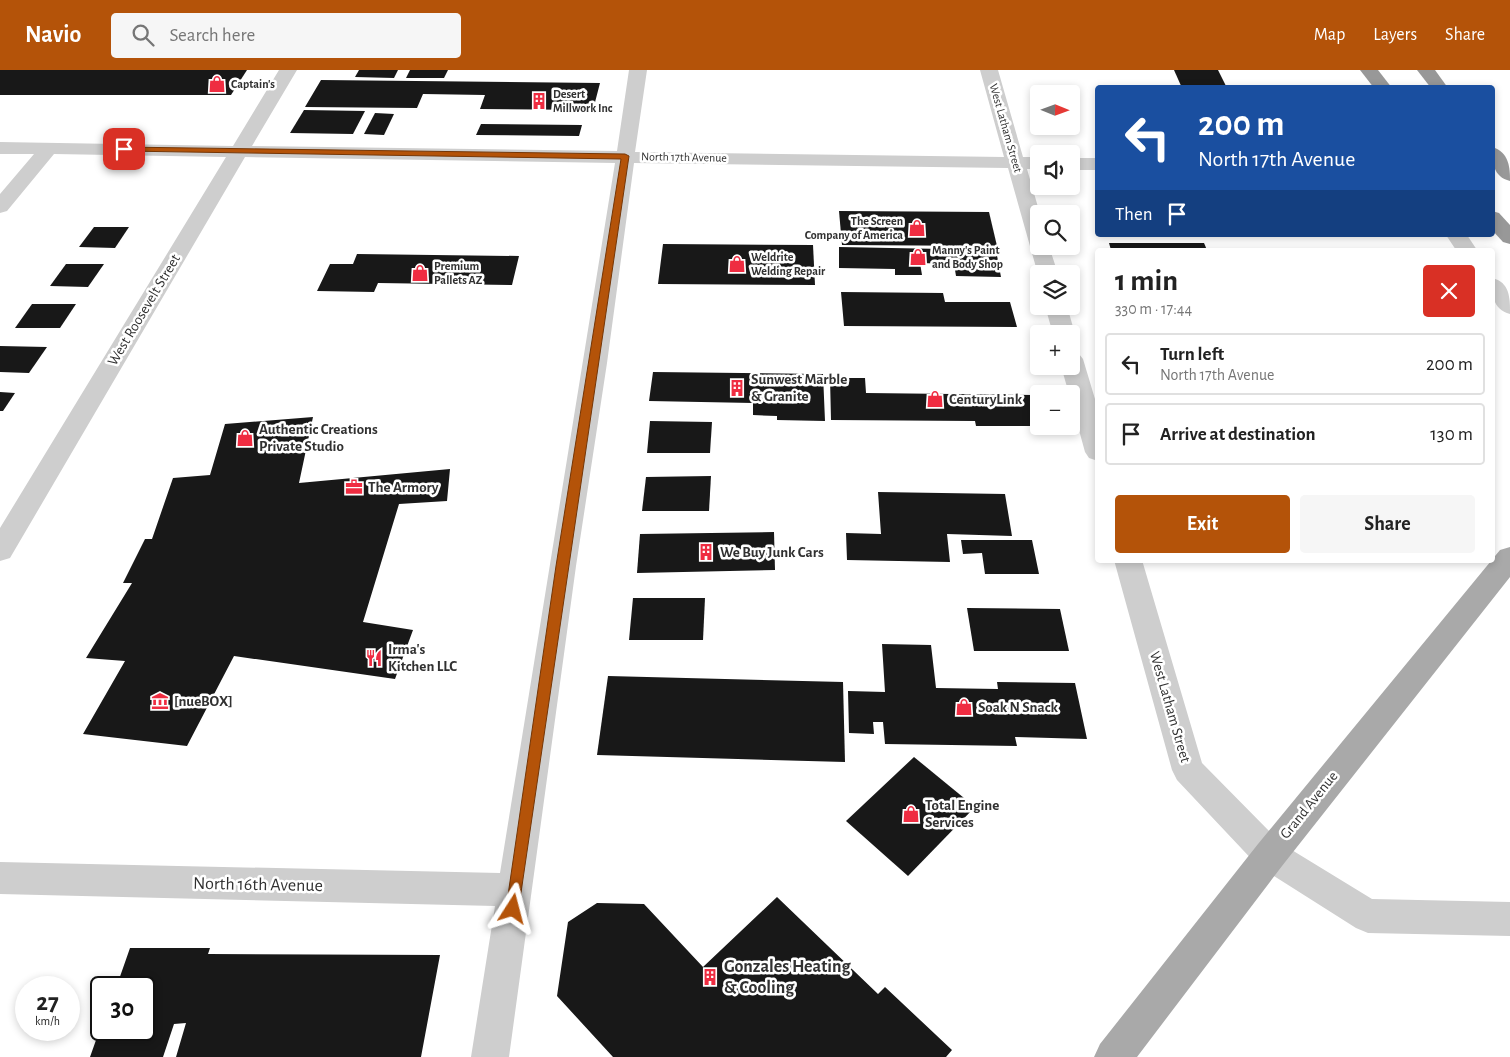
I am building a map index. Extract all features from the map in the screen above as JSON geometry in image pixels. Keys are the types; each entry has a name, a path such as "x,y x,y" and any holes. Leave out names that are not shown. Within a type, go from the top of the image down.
{"highway":[{"path":"1369,70 1382,85"},
{"path":"1426,70 1438,85"},
{"path":"1495,156 1510,174"},
{"path":"1495,220 1510,238"}],"main road":[{"name":"Grand Avenue","path":"1113,1057 1270,855 1510,557"}],"street":[{"name":"West Roosevelt Street","path":"0,551 288,70"},
{"path":"490,1057 562,566 638,70"},
{"name":"West Latham Street","path":"989,70 1030,213"},
{"name":"North 17th Avenue","path":"0,148 1030,163"},
{"path":"0,207 50,148"},
{"path":"1080,164 1095,164"},
{"path":"1457,237 1466,248"},
{"path":"1495,288 1510,307"},
{"path":"1076,375 1095,442"},
{"name":"West Latham Street","path":"1129,563 1188,770 1270,855"},
{"path":"1270,855 1368,916 1510,919"},
{"name":"North 16th Avenue","path":"0,878 516,890"}],"building":[{"path":"0,70 247,70 231,95 0,95"},
{"path":"359,70 398,70 394,78 355,77"},
{"path":"410,70 448,70 444,78 406,78"},
{"path":"1174,70 1218,70 1226,85 1181,85"},
{"name":"Desert Millwork Inc","path":"321,80 600,83 593,110 480,109 485,95 423,94 417,108 305,107"},
{"path":"304,110 365,111 353,134 290,133"},
{"path":"375,113 394,114 384,135 364,134"},
{"path":"481,124 582,125 579,136 476,135"},
{"name":"The Screen Company of America","path":"839,211 989,212 997,246 842,245"},
{"path":"94,227 129,227 115,248 79,247"},
{"path":"1109,243 1204,243 1206,248 1110,248"},
{"name":"Weldrite Welding Repair","path":"663,244 813,245 815,285 658,284"},
{"name":"Manny's Paint and Body Shop","path":"839,247 996,250 1001,277 956,276 954,264 920,263 922,275 895,275 895,269 839,268"},
{"name":"Premium Pallets AZ","path":"357,254 519,256 512,285 378,283 374,292 317,291 330,264 353,264"},
{"path":"66,264 104,264 88,287 50,286"},
{"path":"841,292 943,293 945,302 1010,302 1017,327 844,326"},
{"path":"32,304 76,304 60,328 15,328"},
{"path":"0,346 47,347 29,373 0,372"},
{"name":"Sunwest Marble & Granite","path":"653,372 823,374 825,421 777,420 777,416 753,415 753,403 649,401"},
{"path":"830,378 865,378 866,393 1030,395 1030,426 976,426 975,421 831,420"},
{"path":"0,392 15,393 3,411 0,411"},
{"path":"313,417 299,483 450,469 447,501 399,504 363,622 413,630 395,679 234,656 187,746 83,734 125,661 86,658 132,583 123,583 145,539 152,539 173,478 210,475 225,424"},
{"path":"650,421 712,422 710,453 647,453"},
{"path":"711,476 709,511 642,511 646,477"},
{"path":"878,492 1005,494 1012,536 947,534 950,562 847,560 846,533 881,534"},
{"name":"We Buy Junk Cars","path":"774,532 775,570 637,573 640,534"},
{"path":"961,540 1032,540 1039,574 985,574 982,553 963,554"},
{"path":"633,598 705,598 703,640 629,640"},
{"path":"967,608 1060,609 1069,651 974,651"},
{"name":"Soak N Snack","path":"882,644 931,645 936,688 998,689 997,682 1075,683 1087,739 1015,737 1017,746 885,744 883,722 873,722 874,734 849,733 848,691 885,692"},
{"path":"608,676 843,682 845,762 597,755"},
{"name":"Total Engine Services","path":"914,757 975,807 908,876 846,821"},
{"name":"Gonzales Heating & Cooling","path":"777,897 878,994 885,987 952,1050 946,1057 613,1057 557,996 568,922 597,903 644,904 703,967"},
{"path":"130,948 210,948 208,954 440,955 421,1057 176,1057 186,1023 174,1024 163,1057 90,1057 96,1041 155,1041 155,976 120,976"}],"place":[{"name":"Captain's","path":"217,84"},
{"name":"Desert Millwork Inc","path":"539,101"},
{"name":"The Screen Company of America","path":"917,228"},
{"name":"Manny's Paint and Body Shop","path":"918,257"},
{"name":"Weldrite Welding Repair","path":"737,264"},
{"name":"Premium Pallets AZ","path":"420,273"},
{"name":"Sunwest Marble & Granite","path":"737,388"},
{"name":"CenturyLink","path":"935,399"},
{"name":"Authentic Creations Private Studio","path":"245,438"},
{"name":"The Armory","path":"354,487"},
{"name":"We Buy Junk Cars","path":"706,552"},
{"name":"Irma's Kitchen LLC","path":"374,658"},
{"name":"[nueBOX]","path":"160,701"},
{"name":"Soak N Snack","path":"964,707"},
{"name":"Total Engine Services","path":"911,814"},
{"name":"Gonzales Heating & Cooling","path":"710,977"}],"route":[{"path":"124,149 625,156 595,363 562,566 513,909"}]}
